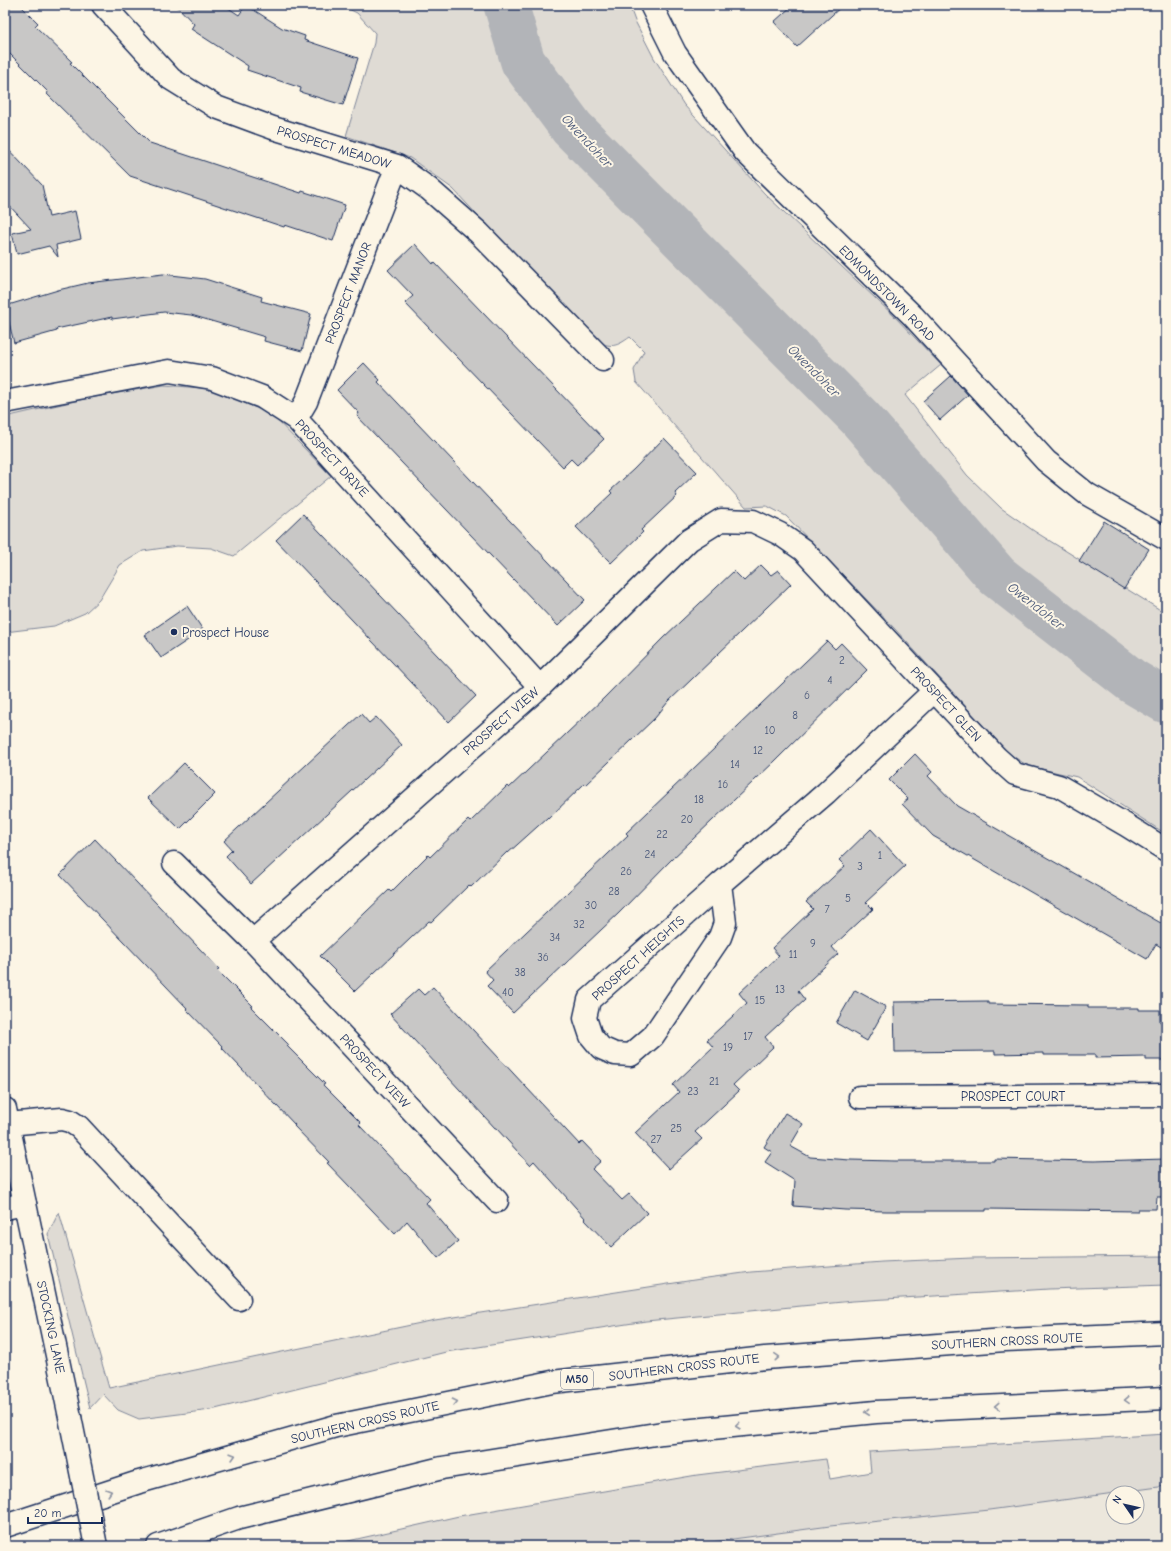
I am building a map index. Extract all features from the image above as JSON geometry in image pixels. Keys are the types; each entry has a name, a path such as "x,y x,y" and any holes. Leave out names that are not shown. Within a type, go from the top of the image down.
{"main road":[{"name":"PROSPECT MEADOW","path":"103,5 171,79 216,107 273,128 397,166 429,190 479,233 603,360"},
{"name":"EDMONDSTOWN ROAD","path":"651,5 675,53 745,152 913,316 1046,461 1087,494 1166,539"},
{"name":"PROSPECT MANOR","path":"296,419 306,402 397,166"},
{"name":"PROSPECT DRIVE","path":"5,402 169,371 212,378 262,397 296,419 540,687"},
{"name":"PROSPECT VIEW","path":"253,941 540,687 689,540 721,520 753,521"},
{"name":"PROSPECT GLEN","path":"753,521 780,534 803,550 996,757 1015,774 1059,786 1166,850"},
{"name":"PROSPECT HEIGHTS","path":"720,884 725,923 720,937 653,1036 631,1054 615,1054 601,1048 591,1036 585,1018 589,1000 720,884 826,793 934,691"},
{"name":"PROSPECT VIEW","path":"174,862 253,941 497,1201"},
{"name":"PROSPECT COURT","path":"860,1097 1166,1095"},
{"name":"STOCKING LANE","path":"6,1116 15,1206 70,1417 96,1546"},
{"path":"6,1116 62,1119 70,1121 79,1127 239,1299"},
{"name":"SOUTHERN CROSS ROUTE","path":"5,1526 139,1482 336,1426 552,1382 765,1358 1005,1340 1166,1333"},
{"path":"158,1546 239,1518 442,1468 662,1433 876,1412 1166,1398"}],"shaded area":[{"path":"340,5 629,5 635,21 654,58 684,105 765,194 894,316 941,365 905,395 967,475 1001,508 1034,531 1162,611 1166,604 1166,834 1077,777 1028,766 1008,753 894,628 786,516 767,506 746,507 636,382 634,370 644,351 630,337 617,345 606,345 595,341 453,189 410,158 346,136 374,43 375,33 357,13"},
{"path":"164,385 213,389 272,415 331,476 234,556 211,548 177,546 143,551 120,565 99,600 85,613 54,626 5,632 5,417 84,399"},
{"path":"59,1212 109,1388 435,1320 751,1272 882,1262 972,1258 1166,1256 1166,1285 1049,1289 853,1301 646,1321 446,1352 211,1410 139,1419 118,1410 103,1394 90,1408 48,1234"},
{"path":"1166,1434 1166,1486 1145,1489 1145,1485 1105,1485 1105,1494 989,1510 830,1526 681,1546 326,1546 459,1516 697,1475 826,1459 830,1479 871,1472 869,1452"},
{"path":"1166,1486 1166,1546 681,1546 830,1526 989,1510 1105,1494 1105,1525 1145,1525 1145,1489"}],"building":[{"path":"5,5 20,5 38,23 35,26 150,143 301,193 302,191 345,205 333,241 285,225 284,227 130,176 47,94 48,92 5,49"},
{"path":"176,5 224,5 239,15 246,5 282,28 305,36 304,40 358,58 343,105 300,92 301,88 247,70 248,66 191,29 194,24"},
{"path":"793,5 843,5 797,47 774,22"},
{"path":"5,146 42,185 49,217 75,211 81,239 56,245 58,257 49,246 17,254 12,233 31,229 5,201"},
{"path":"415,244 604,439 577,465 571,459 563,467 405,303 413,296 388,270"},
{"path":"163,274 205,279 262,297 261,301 311,314 302,351 264,341 265,337 191,315 164,312 112,319 112,317 56,329 57,331 14,343 5,306 58,290 88,283"},
{"path":"364,363 380,380 378,382 585,600 558,626 357,416 359,413 337,390"},
{"path":"951,376 968,395 940,420 923,401"},
{"path":"664,438 697,472 675,493 677,496 641,530 643,532 611,563 576,527 612,493 610,491"},
{"path":"303,514 476,696 449,722 276,540"},
{"path":"1104,521 1149,549 1124,589 1079,561"},
{"path":"761,565 771,575 778,570 791,584 668,702 655,718 585,785 584,784 548,819 547,818 508,853 507,852 471,887 469,885 431,922 429,921 355,991 320,956 389,890 391,892 428,855 430,857 468,820 470,822 507,786 509,788 734,571 744,581"},
{"name":"Prospect House","path":"187,606 203,630 161,658 145,635"},
{"path":"827,641 835,649 841,643 867,670 775,761 671,860 619,913 513,1013 487,986 493,980 485,971 628,835 626,833"},
{"path":"361,714 369,723 376,717 402,745 251,884 226,856 232,850 224,841"},
{"path":"915,754 932,772 928,776 957,806 1166,926 1166,950 1156,944 1147,959 933,836 902,804 908,799 889,780"},
{"path":"184,763 215,794 180,829 148,798"},
{"path":"871,829 905,866 866,902 873,909 832,947 838,954 798,991 805,1000 765,1037 773,1047 733,1085 739,1091 695,1132 702,1139 669,1169 635,1133 679,1092 673,1085 713,1047 707,1040 747,1003 739,993 779,956 772,948 813,909 806,902 845,866 839,860"},
{"path":"95,839 219,969 217,970 289,1045 287,1046 325,1084 323,1085 361,1123 359,1125 430,1199 426,1203 458,1241 438,1258 407,1221 395,1234 327,1163 329,1162 186,1009 187,1008 60,875"},
{"path":"433,987 579,1144 582,1141 601,1161 592,1169 622,1200 629,1194 647,1213 611,1247 584,1219 585,1218 534,1161 530,1165 390,1014 418,989 424,995"},
{"path":"855,990 886,1007 867,1041 836,1023"},
{"path":"988,1001 988,1004 1088,1005 1088,1008 1139,1008 1139,1010 1160,1010 1160,1022 1166,1022 1166,1060 1146,1060 1146,1057 1095,1058 1095,1055 1043,1055 1043,1053 995,1054 995,1051 895,1052 894,1002"},
{"path":"785,1113 803,1124 790,1146 810,1157 895,1161 994,1161 994,1159 1094,1161 1166,1159 1166,1197 1157,1197 1156,1209 1138,1209 1138,1211 986,1209 986,1211 886,1211 845,1210 793,1206 795,1181 765,1162 772,1152 764,1147"}],"waterway":[{"name":"Owendoher","path":"506,5 523,62 572,128 860,418 997,576 1132,681 1166,701"}],"place":[{"name":"Prospect House","path":"174,632"}]}
